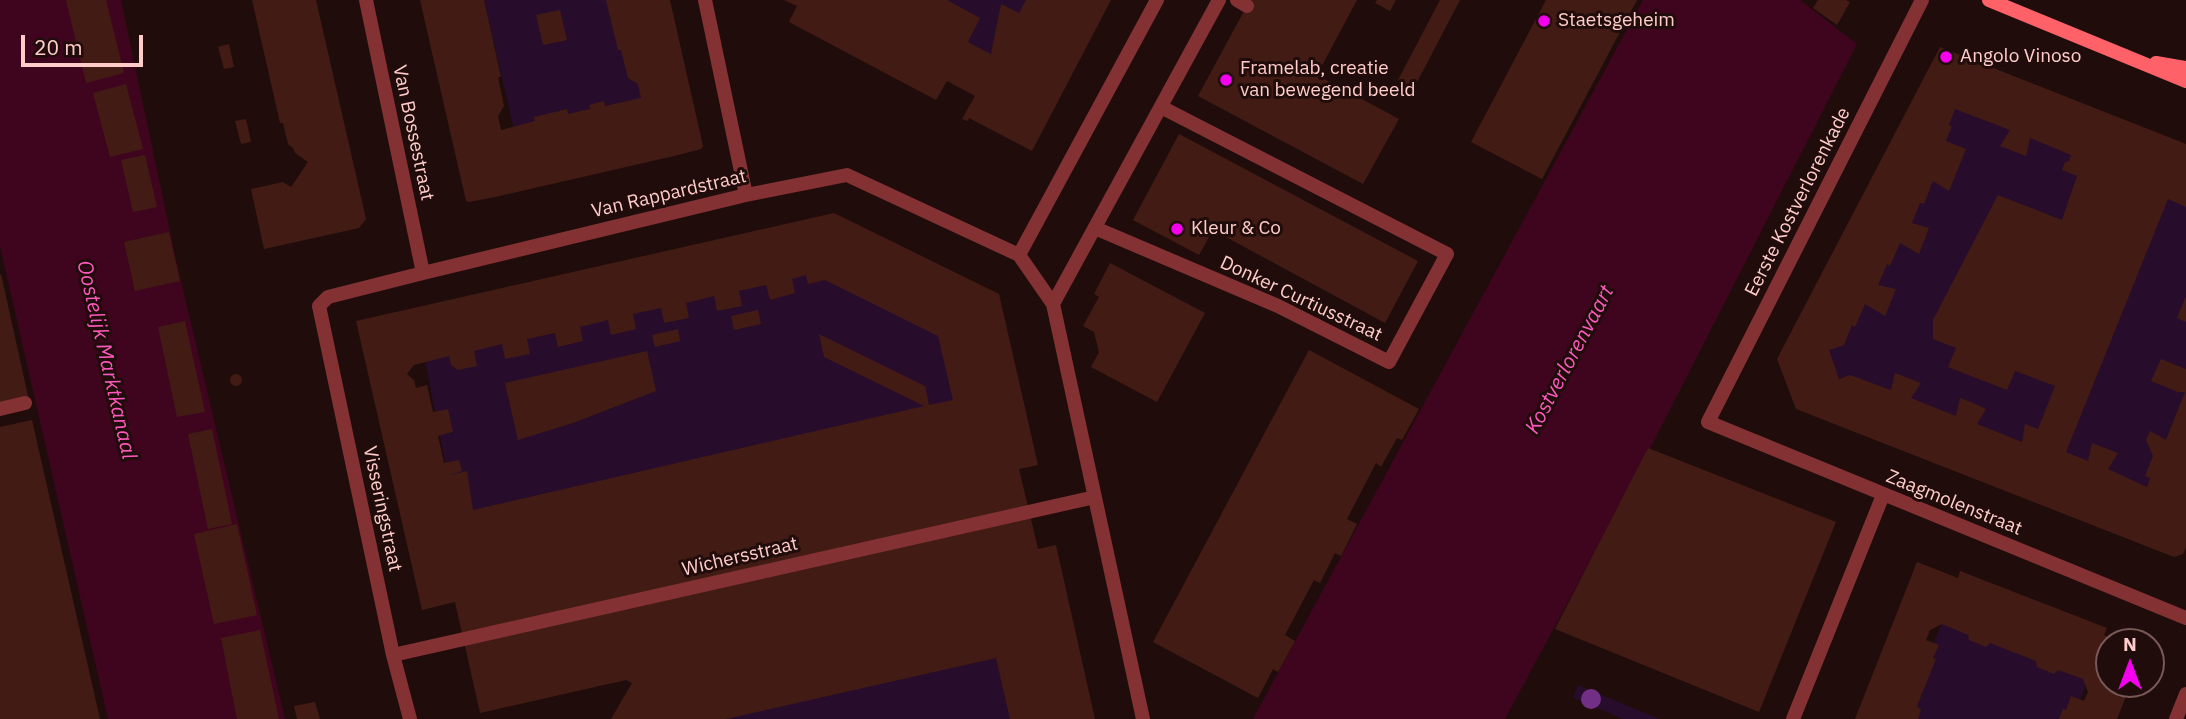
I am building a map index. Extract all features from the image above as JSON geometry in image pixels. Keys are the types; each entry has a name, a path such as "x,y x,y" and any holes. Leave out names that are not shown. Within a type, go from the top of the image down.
{"street":[{"name":"Van Bossestraat","path":"366,0 423,273"},
{"path":"705,0 746,195"},
{"path":"1143,719 1054,304 1019,256 1157,0"},
{"path":"1054,304 1219,0"},
{"name":"Eerste Kostverlorenkade","path":"1708,422 1922,0"},
{"path":"1989,0 2186,81"},
{"path":"2123,57 2186,68"},
{"name":"Donker Curtiusstraat","path":"1095,228 1278,306 1390,362 1447,254 1161,107"},
{"name":"Van Rappardstraat","path":"319,306 328,297 423,273 746,195 847,175 1019,256"},
{"name":"Visseringstraat","path":"319,306 393,655 410,719"},
{"path":"0,409 24,403"},
{"name":"Zaagmolenstraat","path":"1708,422 2186,618"},
{"path":"1793,719 1882,495"},
{"name":"Wichersstraat","path":"393,655 1095,496"},
{"path":"2176,719 2186,694"}],"shaded area":[{"path":"484,0 627,0 654,110 516,138"},
{"path":"891,0 1040,0 999,67"},
{"path":"1950,87 2186,173 2186,412 2149,501 1819,369"},
{"path":"817,253 947,314 963,404 458,526 423,351"},
{"path":"1950,604 2095,654 2095,662 2072,719 1902,719"},
{"path":"1002,621 1018,719 663,719"},
{"path":"1578,685 1659,719 1623,719 1573,698"}],"water":[{"name":"Oostelijk Marktkanaal","path":"0,0 121,0 176,260 285,719 108,719 0,246"},
{"name":"Kostverlorenvaart","path":"1643,0 1800,0 1857,44 1639,470 1505,719 1253,719"}],"building":[{"path":"66,0 106,0 124,73 86,83"},
{"path":"252,0 316,0 366,219 359,228 264,249 251,189 283,182 291,187 308,162 288,144 283,123 280,123"},
{"path":"420,0 484,0 501,77 498,77 504,106 498,116 501,130 535,121 534,117 567,109 568,114 590,109 589,105 604,101 605,106 641,98 638,84 628,78 621,50 618,50 606,0 670,0 703,146 701,149 674,156 495,197 466,201"},
{"path":"784,0 947,0 980,18 968,42 991,54 1001,4 1019,13 1026,0 1111,0 1032,151 969,118 968,121 962,119 975,96 947,81 936,100 789,22 797,6"},
{"path":"1250,0 1357,0 1317,75 1399,119 1363,184 1198,96"},
{"path":"1377,0 1396,0 1390,11 1375,3"},
{"path":"1440,0 1460,0 1414,88 1398,80"},
{"path":"1546,0 1637,0 1542,179 1471,142"},
{"path":"1818,0 1850,2 1837,25 1813,8"},
{"path":"560,10 567,40 543,45 536,15"},
{"path":"229,44 234,67 224,69 218,47"},
{"path":"1940,47 2186,144 2186,207 2168,199 2066,452 2088,461 2092,443 2118,453 2108,469 2147,487 2150,478 2145,476 2153,456 2146,440 2150,431 2166,440 2185,392 2178,392 2151,381 2161,359 2186,369 2186,547 2183,554 2174,557 1796,409 1777,359","holes":["1955,109 2010,130 2000,146 2026,156 2030,138 2071,155 2062,170 2077,176 2062,220 1998,195 1933,320 1933,339 1956,348 1948,367 2007,390 2015,371 2055,386 2038,429 2025,424 2022,442 1977,424 1986,409 1973,403 1960,398 1956,416 1911,398 1921,383 1895,373 1891,390 1850,375 1839,379 1829,350 1844,345 1865,304 1885,316 1896,289 1878,285 1900,243 1919,254 1929,228 1912,223 1920,203 1924,204 1933,181 1949,191 1966,149 1946,141"]},
{"path":"126,84 143,149 110,157 93,93"},
{"path":"246,119 251,142 241,144 235,121"},
{"path":"1179,134 1418,261 1385,323 1213,230 1199,255 1133,220"},
{"path":"145,155 157,207 133,212 121,160"},
{"path":"834,213 999,294 1038,465 1019,469 1038,549 1056,545 1095,719 1010,719 996,658 726,719 611,719 632,683 626,680 480,713 455,602 422,610 356,321","holes":["806,275 808,284 825,280 938,336 953,400 929,405 925,386 819,334 824,357 924,406 473,510 467,471 450,475 462,471 459,460 444,463 438,436 453,432 448,409 433,412 427,385 416,388 414,380 407,374 414,365 449,356 451,365 458,370 477,366 474,351 502,344 505,359 530,354 527,339 555,333 558,347 583,341 580,327 608,320 611,335 636,329 633,314 661,308 664,323 689,318 686,303 714,296 717,311 742,306 739,291 766,285 770,300 795,293 792,279"]},
{"path":"169,232 180,281 135,291 124,242"},
{"path":"1110,263 1205,313 1157,402 1091,367 1099,352 1094,332 1083,326 1099,297 1094,294"},
{"path":"0,275 28,396 0,402"},
{"path":"2186,296 2186,322 2177,318"},
{"path":"758,310 761,324 734,330 731,316"},
{"path":"185,321 205,412 177,417 158,327"},
{"path":"678,329 680,341 655,347 652,335"},
{"path":"1309,350 1419,409 1402,440 1397,438 1381,467 1376,463 1347,519 1357,524 1341,556 1335,553 1320,583 1314,580 1285,635 1295,641 1278,672 1273,669 1258,698 1153,642"},
{"path":"647,351 656,391 573,423 518,440 505,383"},
{"path":"231,375 241,375 241,385 231,385"},
{"path":"32,420 100,719 0,719 0,427"},
{"path":"212,429 232,524 208,529 188,434"},
{"path":"1648,448 1836,522 1759,712 1555,629"},
{"path":"237,524 257,615 214,624 194,534"},
{"path":"1917,562 1958,578 1960,571 2107,628 2095,628 2095,698 2125,698 2117,719 2059,719 2071,696 2084,701 2088,692 2083,679 2058,670 2054,674 2037,667 2036,661 1990,643 1986,647 1969,640 1968,635 1942,624 1930,630 1926,640 1939,645 1917,706 1921,710 1918,719 1855,719"},
{"path":"260,630 279,719 237,719 221,638"},
{"path":"315,702 320,719 297,719 294,706"}],"place":[{"name":"Staetsgeheim","path":"1544,21"},
{"name":"Angolo Vinoso","path":"1946,57"},
{"name":"Framelab, creatie van bewegend beeld","path":"1226,80"},
{"name":"Kleur & Co","path":"1177,229"}]}
